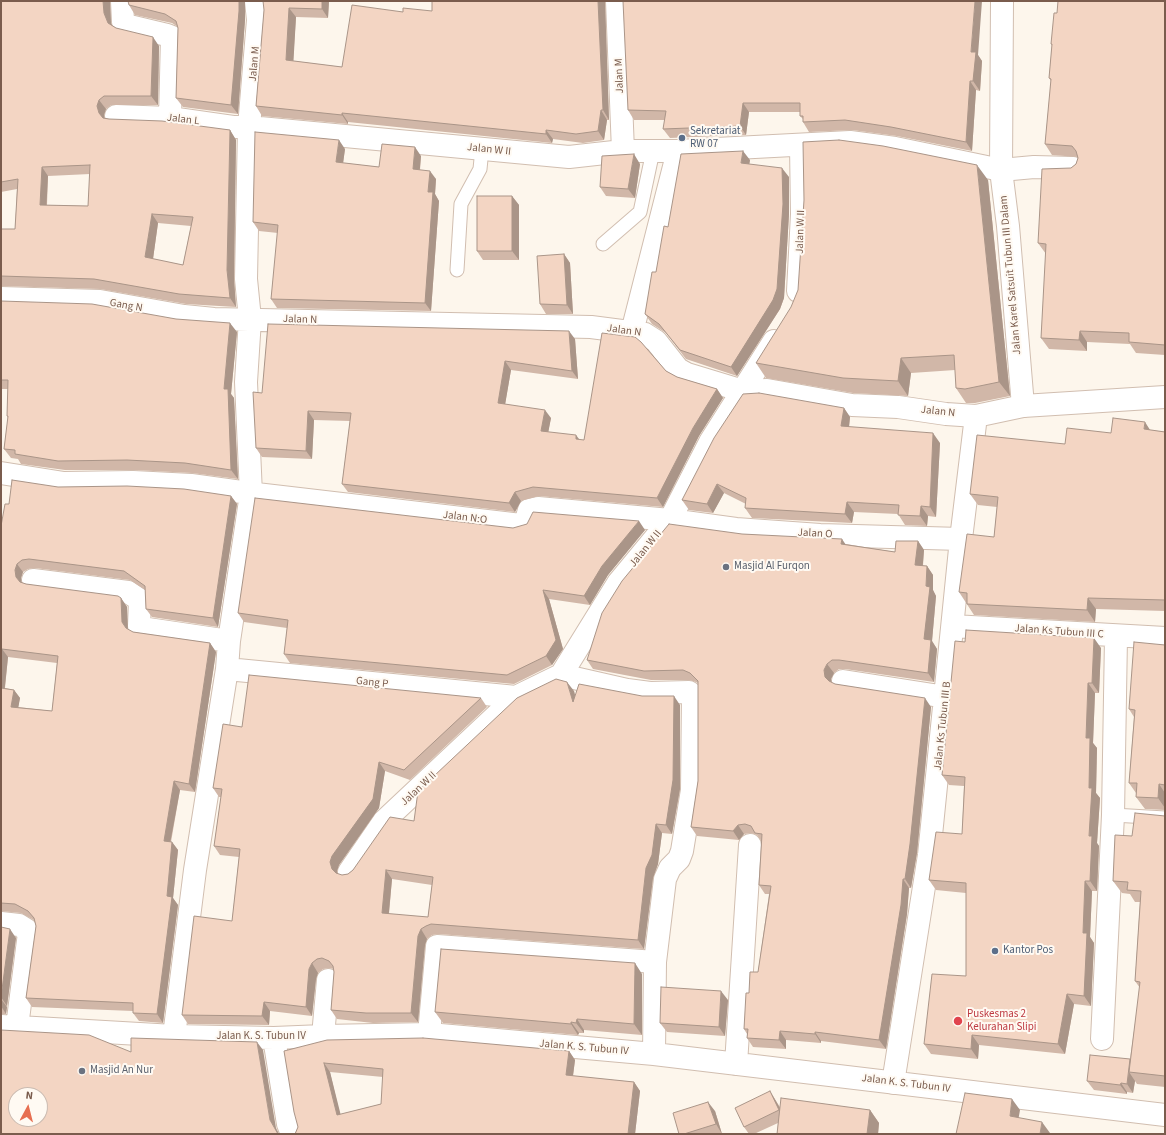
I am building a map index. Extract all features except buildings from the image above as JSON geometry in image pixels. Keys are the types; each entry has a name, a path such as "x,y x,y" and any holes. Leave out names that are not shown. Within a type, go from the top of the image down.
{"street":[{"path":"122,1 123,22 125,25 167,35 172,38 170,118"},
{"name":"Jalan M","path":"174,1036 196,870 227,669 229,641 251,494 246,382 250,319 246,279 249,127 258,20 256,1"},
{"name":"Jalan M","path":"617,1 623,151"},
{"name":"Jalan Karel Satsuit Tubun III Dalam","path":"1002,1 1001,170 1008,226 1023,406"},
{"name":"Jalan L","path":"116,116 170,118 233,127 249,127"},
{"name":"Jalan W II","path":"249,127 569,157 623,151 678,151 858,143 895,148 1001,170 1034,167 1073,168"},
{"name":"Jalan W II","path":"349,872 384,821 516,697 561,675 618,583 670,520 710,442 790,314 798,292 802,214 801,146"},
{"path":"632,332 678,151"},
{"name":"Gang N","path":"1,298 100,301 184,316 214,319 250,319"},
{"name":"Jalan N","path":"250,319 591,327 632,332 645,334 656,341 678,369 687,374 743,391 767,390 852,405 898,407 946,414 976,416"},
{"path":"976,416 1023,406 1165,398"},
{"name":"Jalan Ks Tubun III B","path":"893,1083 930,855 961,539 976,416"},
{"path":"1,473 64,483 133,482 191,485 251,494"},
{"name":"Jalan N:O","path":"251,494 521,525 525,524 529,510 538,508 670,520"},
{"name":"Jalan O","path":"670,520 736,530 812,535 961,539"},
{"path":"33,580 128,592 140,600 139,626 141,628 229,641"},
{"name":"Jalan Ks Tubun III C","path":"953,626 1116,637 1165,638"},
{"path":"1102,1039 1113,815 1116,637"},
{"name":"Gang P","path":"227,669 516,697"},
{"path":"561,675 627,690 650,693 690,692 693,695 692,790 682,851 665,879 655,962 654,1054"},
{"path":"843,681 946,697"},
{"path":"736,1064 750,845"},
{"path":"1,923 19,925 29,933 9,1027"},
{"path":"429,1034 437,946 655,962"},
{"path":"323,1036 328,980"},
{"name":"Jalan K. S. Tubun IV","path":"9,1027 174,1036 274,1038 429,1034 654,1054 1165,1115"},
{"path":"274,1038 288,1124 292,1134"}],"lane":[{"path":"457,270 461,204 480,169 482,149"},
{"path":"603,244 640,212 653,151"},
{"path":"1113,815 1165,818"}],"place":[{"name":"Sekretariat RW 07","path":"682,138"},
{"name":"Masjid Al Furqon","path":"726,567"},
{"name":"Kantor Pos","path":"995,951"},
{"name":"Puskesmas 2 Kelurahan Slipi","path":"958,1021"},
{"name":"Masjid An Nur","path":"82,1071"}]}
